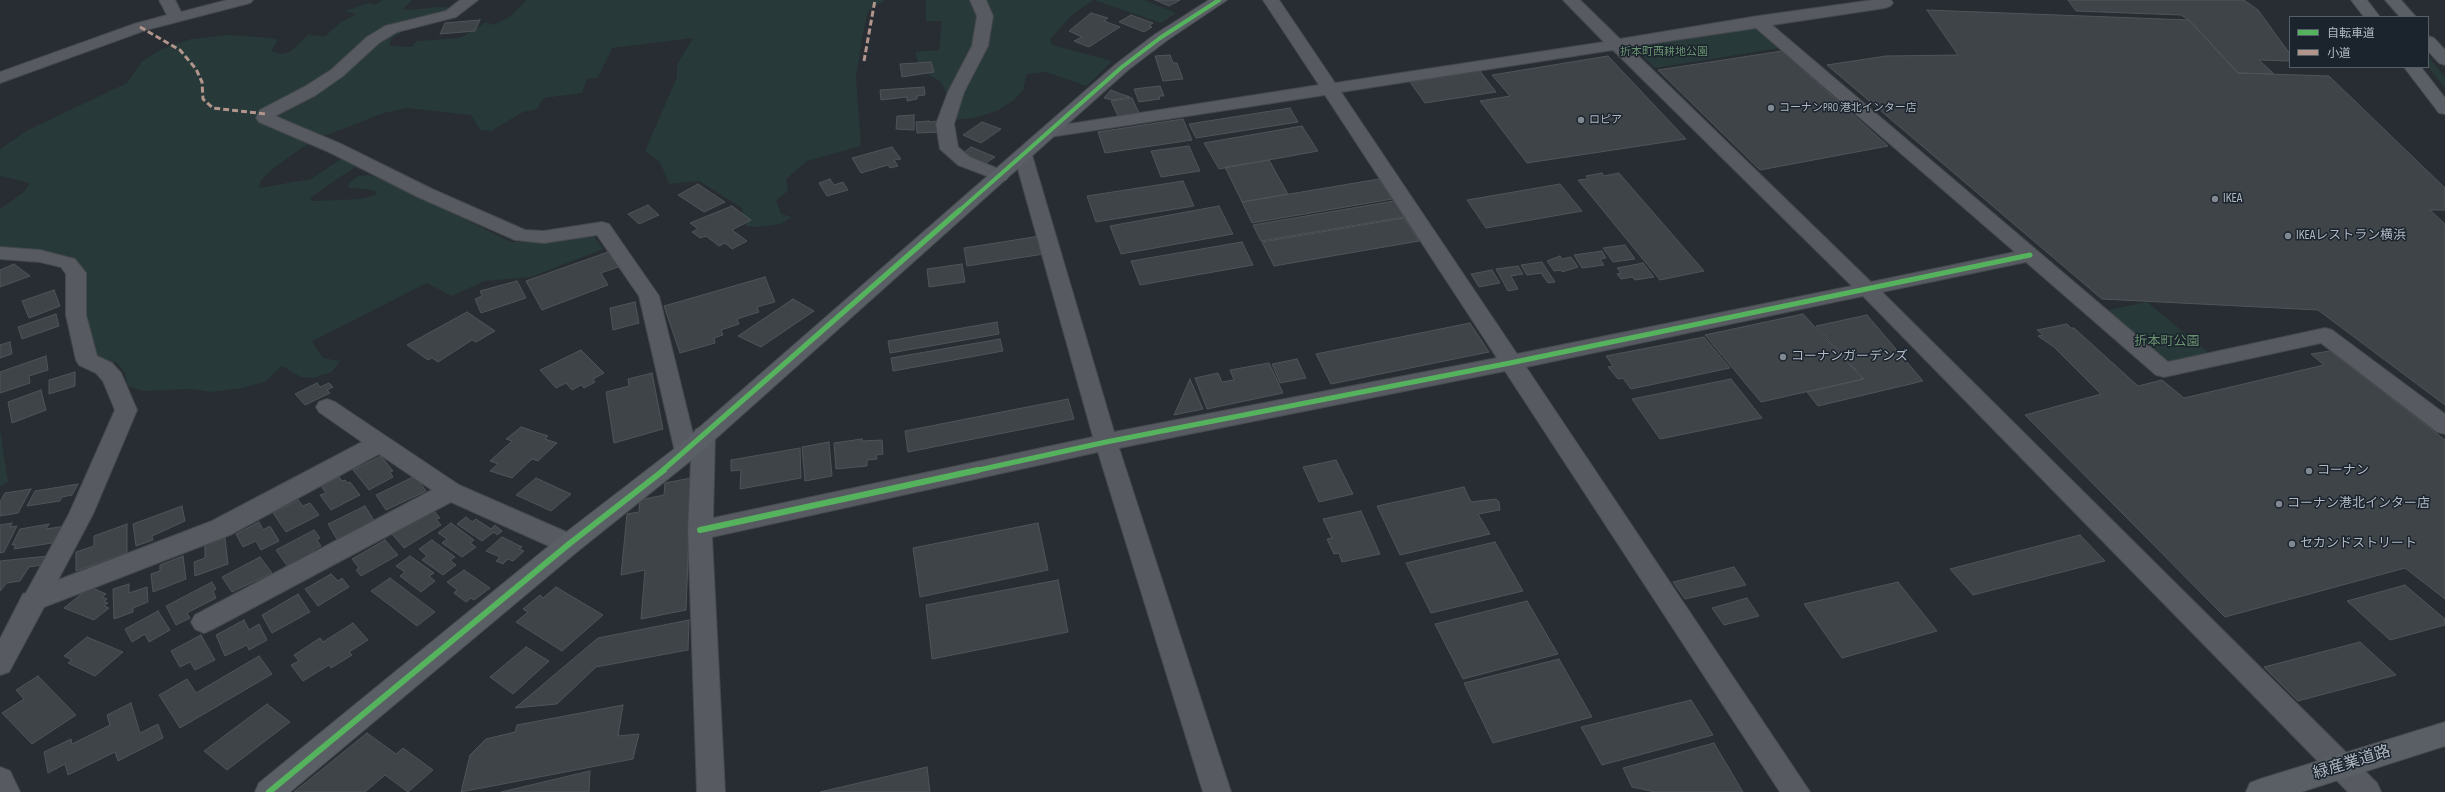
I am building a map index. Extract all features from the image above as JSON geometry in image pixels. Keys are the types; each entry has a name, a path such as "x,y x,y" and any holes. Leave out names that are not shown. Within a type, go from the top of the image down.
{"street":[{"path":"167,0 176,17"},
{"path":"0,78 92,43 176,17 245,0"},
{"path":"470,0 451,14 391,29 373,40 337,73 310,91 266,114 265,118 522,236 544,237 602,228 649,296 686,452"},
{"path":"978,0 985,16 980,46 956,92 945,124 949,150 964,161 1000,176"},
{"path":"269,792 569,544 686,452 1122,67 1160,38 1219,0"},
{"path":"1270,0 1330,88 1510,363 1796,792"},
{"path":"1571,0 1867,289 2367,792"},
{"path":"1050,132 1758,21 1885,3 1881,0"},
{"path":"2359,0 2371,16"},
{"path":"2393,0 2407,16"},
{"path":"1758,21 2164,370 2325,335 2445,426"},
{"path":"2429,42 2445,60"},
{"path":"2413,68 2445,109"},
{"path":"1023,155 1106,442 1217,792"},
{"path":"0,253 40,256 68,263 76,273 76,315 87,360 104,368 113,378 126,410 81,514 32,601 0,664"},
{"path":"700,530 1106,442 1510,363 2030,255"},
{"path":"327,407 451,491 474,503 569,544"},
{"path":"704,435 700,530 711,792"},
{"path":"32,601 221,528 380,444"},
{"path":"204,622 451,491"},
{"name":"緑産業道路","path":"2260,792 2445,734"},
{"path":"0,780 6,792"}],"green space":[{"path":"383,0 412,0 403,9 408,10 439,7 456,8 400,26 401,33 392,38 389,44 391,46 412,47 417,41 460,38 487,22 493,25 511,16 527,0 885,0 868,11 862,38 856,78 861,146 807,161 786,179 788,191 776,200 781,214 792,217 780,224 758,227 746,226 742,208 699,181 669,184 660,162 645,151 677,77 677,65 693,38 612,48 598,78 587,79 582,93 544,98 537,109 523,112 491,131 480,130 471,115 407,108 384,113 324,136 303,147 275,167 261,180 259,188 311,179 341,159 352,162 355,167 310,198 313,201 361,199 375,195 377,192 368,189 349,188 348,184 358,176 368,175 387,181 511,242 554,242 593,235 603,249 531,277 485,281 451,296 427,283 312,341 323,358 340,361 332,372 313,378 301,377 282,366 265,382 241,388 211,392 191,389 143,391 128,386 125,373 117,363 93,357 85,313 83,269 73,260 0,250 0,209 24,192 30,183 0,176 0,149 28,130 127,83 142,61 160,50 191,39 229,35 271,38 278,40 271,51 280,54 290,52 308,35 325,36 340,23 356,14 345,11 368,3 375,5"},
{"path":"926,0 1094,0 1074,13 1050,39 1052,45 1112,61 1087,86 1046,72 1027,74 1023,90 1014,100 998,110 979,117 942,122 948,97 941,82 920,69 915,52 939,50 942,21 926,21"},
{"path":"1094,0 1144,0 1176,13 1161,23"},
{"name":"折本町西耕地公園","path":"1758,27 1780,48 1655,68 1633,46"},
{"path":"2429,57 2445,77 2445,88 2429,68"},
{"name":"折本町公園","path":"2147,302 2210,354 2165,364 2103,311"},
{"path":"0,430 8,482 0,486"}],"building":[{"path":"1155,0 1180,0 1169,6"},
{"path":"2068,0 2244,0 2258,10 2289,53 2289,61 2259,60 2274,74 2238,73 2189,20 2181,15 2076,11"},
{"name":"IKEA","path":"1927,10 2189,20 2238,73 2329,76 2445,188 2445,210 2430,210 2445,224 2445,405 2318,310 2102,299 1827,65 1886,56 1958,55"},
{"path":"1091,13 1108,18 1104,21 1120,27 1089,47 1074,41 1082,37 1069,31"},
{"path":"1131,15 1153,23 1149,26 1152,27 1144,32 1119,22"},
{"path":"480,20 475,31 440,34 445,23"},
{"name":"コーナンPRO 港北インター店","path":"1782,51 1888,146 1760,170 1658,70"},
{"path":"1170,55 1173,63 1177,63 1183,79 1163,81 1155,56"},
{"name":"ロピア","path":"1608,56 1686,139 1527,163 1480,101 1510,96 1492,75"},
{"path":"931,62 934,72 902,77 900,64"},
{"path":"1480,71 1496,92 1425,103 1410,82"},
{"path":"1160,86 1164,96 1159,96 1160,99 1139,102 1134,89"},
{"path":"924,87 925,95 917,96 917,99 907,101 907,97 881,100 880,90"},
{"path":"1111,90 1130,97 1112,100 1104,98"},
{"path":"1132,98 1139,113 1118,116 1111,101"},
{"path":"1290,108 1298,122 1196,138 1189,124"},
{"path":"914,115 914,130 896,129 897,116"},
{"path":"1183,119 1192,140 1105,153 1098,132"},
{"path":"939,121 940,132 917,133 916,122"},
{"path":"982,122 1001,129 981,143 963,135"},
{"path":"1302,126 1318,151 1219,169 1204,143"},
{"path":"1189,146 1200,171 1161,177 1151,151"},
{"path":"892,147 901,159 894,160 898,166 890,168 888,165 861,173 852,158"},
{"path":"971,147 995,157 986,163 962,154"},
{"path":"1269,160 1288,194 1242,202 1225,167"},
{"path":"1602,173 1604,176 1619,173 1704,271 1660,280 1578,180 1588,179 1586,176"},
{"path":"830,179 834,185 843,182 848,190 827,196 819,183"},
{"path":"1379,179 1392,199 1252,223 1242,202"},
{"path":"1183,181 1194,206 1096,222 1087,196"},
{"path":"698,184 725,202 704,212 678,195"},
{"path":"1560,184 1582,211 1486,228 1467,200"},
{"path":"1394,201 1404,217 1261,241 1253,225"},
{"path":"648,205 659,215 639,224 628,214"},
{"path":"732,206 751,220 732,230 747,241 732,249 725,243 719,246 706,236 700,238 692,232 698,229 690,223"},
{"path":"1219,206 1233,234 1121,254 1110,226"},
{"path":"1404,218 1419,241 1274,266 1262,242"},
{"path":"1040,236 1044,254 967,266 964,248"},
{"path":"1242,242 1253,265 1140,285 1131,261"},
{"path":"1625,245 1635,259 1613,262 1603,248"},
{"path":"611,251 621,266 601,273 608,285 542,310 526,281"},
{"path":"1602,251 1606,258 1600,259 1604,265 1582,268 1574,255"},
{"path":"1560,256 1562,259 1571,257 1578,267 1562,272 1561,270 1554,271 1547,261"},
{"path":"1542,262 1555,282 1548,283 1541,273 1527,275 1521,265"},
{"path":"1643,263 1654,277 1635,280 1632,277 1621,279 1617,274 1621,273 1617,268"},
{"path":"14,264 30,276 0,287 0,270"},
{"path":"962,264 965,282 929,287 927,269"},
{"path":"1518,266 1523,274 1511,276 1518,289 1508,291 1496,269"},
{"path":"1492,270 1500,283 1479,287 1471,274"},
{"path":"765,277 775,302 757,307 759,312 737,319 739,324 721,330 723,335 714,338 715,343 680,353 664,306"},
{"path":"517,281 526,298 481,313 475,299 482,296 480,291"},
{"path":"54,290 60,306 29,318 22,301"},
{"path":"793,299 814,311 761,347 738,336"},
{"path":"635,302 639,323 613,330 610,308"},
{"path":"467,312 495,331 476,342 472,340 438,362 432,358 428,360 407,345"},
{"path":"56,314 59,326 22,339 18,327"},
{"name":"コーナンガーデンズ","path":"1803,314 1863,379 1761,402 1705,335"},
{"path":"1867,315 1923,381 1818,406 1807,392 1864,379 1816,326"},
{"path":"997,322 999,334 890,353 888,341"},
{"path":"1470,323 1489,352 1331,384 1316,354"},
{"name":"コーナン港北インター店","path":"2067,324 2071,328 2074,328 2138,386 2162,380 2184,398 2324,365 2311,354 2330,351 2445,440 2445,599 2405,568 2225,617 2025,415 2101,394 2054,347 2038,336 2043,335 2037,330"},
{"path":"1704,337 1730,368 1631,389 1623,378 1618,379 1608,367 1613,366 1606,356"},
{"path":"1000,339 1003,351 893,371 891,358"},
{"path":"10,342 12,354 0,358 0,345"},
{"path":"581,350 604,373 593,379 595,382 584,388 581,385 572,390 566,383 556,388 540,370"},
{"path":"46,356 48,370 29,376 30,383 0,393 0,372"},
{"path":"1297,359 1306,378 1280,383 1272,364"},
{"path":"1269,363 1283,393 1207,409 1195,378 1218,373 1222,382 1234,380 1230,370"},
{"path":"75,372 75,386 49,394 49,380"},
{"path":"652,373 663,429 614,443 606,392 629,386 628,379"},
{"path":"1190,379 1203,409 1174,415"},
{"path":"1731,379 1762,418 1660,439 1632,399"},
{"path":"317,383 320,387 329,383 333,387 327,390 330,393 305,405 295,394"},
{"path":"41,390 46,410 12,423 8,402"},
{"path":"1068,399 1074,419 908,452 905,431"},
{"path":"521,427 548,436 545,439 557,443 538,461 532,459 512,478 490,471 498,464 490,461 512,441 506,439"},
{"path":"862,439 862,441 882,440 883,454 876,455 877,459 867,460 867,466 836,469 834,443"},
{"path":"829,442 832,476 805,481 802,447"},
{"path":"800,448 801,478 740,489 741,470 731,471 731,460"},
{"path":"381,456 393,471 390,472 393,477 369,490 353,470"},
{"path":"1336,460 1353,494 1319,502 1303,467"},
{"path":"415,476 426,491 386,510 376,495"},
{"path":"339,477 342,481 345,480 348,483 350,482 360,495 331,510 320,495 326,493 321,486"},
{"path":"536,478 571,494 551,511 516,495"},
{"path":"691,478 686,610 641,619 645,570 621,575 627,514 639,512 640,500 664,495 665,483"},
{"path":"78,484 72,495 62,497 60,501 27,506 35,491"},
{"path":"1464,487 1471,502 1496,499 1499,502 1500,510 1478,514 1490,534 1400,555 1377,506"},
{"path":"31,489 18,513 0,516 0,502 5,493"},
{"path":"298,500 303,506 310,503 319,515 286,532 273,513"},
{"path":"182,506 185,521 152,536 153,540 136,546 133,524"},
{"path":"365,506 375,522 338,541 328,524"},
{"path":"434,511 440,518 436,519 441,525 404,548 392,534"},
{"path":"1361,511 1380,554 1342,562 1339,553 1334,554 1327,539 1332,538 1323,519"},
{"path":"466,517 472,522 476,519 491,529 495,525 502,531 497,535 494,532 482,541 457,524"},
{"path":"259,522 263,530 270,526 279,541 261,550 256,541 243,547 236,534"},
{"path":"12,523 10,527 17,526 4,552 0,553 0,525"},
{"path":"451,523 474,540 470,543 476,547 462,557 442,543 447,539 438,533"},
{"path":"1038,523 1048,570 920,597 913,548"},
{"path":"49,524 46,529 66,526 63,534 56,535 52,543 14,549 16,545 12,545 20,529"},
{"path":"127,524 127,553 76,571 76,552 94,546 94,536"},
{"path":"314,530 320,538 317,540 321,546 313,550 315,552 288,567 276,550"},
{"path":"2080,535 2105,561 1973,595 1950,569"},
{"path":"502,537 522,547 519,549 524,551 513,561 508,559 503,564 496,561 500,557 486,551"},
{"path":"225,538 228,564 195,576 194,562 205,558 205,545"},
{"path":"385,540 398,555 361,576 356,570 359,568 352,559"},
{"path":"432,540 455,557 450,560 456,565 443,575 422,560 427,556 419,549"},
{"path":"1495,542 1523,591 1431,613 1406,563"},
{"path":"48,556 42,565 29,567 20,581 7,583 0,591 0,561"},
{"path":"183,556 186,579 153,592 151,574 160,571 160,565"},
{"path":"410,556 434,573 429,576 435,581 421,592 400,576 405,572 396,566"},
{"path":"260,557 272,573 232,592 222,577"},
{"path":"1734,567 1746,585 1685,599 1673,582"},
{"path":"464,570 490,588 474,600 471,598 466,602 454,593 457,590 447,582"},
{"path":"331,574 338,581 342,578 349,587 318,606 305,589"},
{"path":"390,578 435,612 417,626 371,591"},
{"path":"1058,580 1068,632 932,659 926,605"},
{"path":"212,582 216,589 213,591 216,598 187,613 190,618 176,625 166,606"},
{"path":"1898,582 1937,631 1842,658 1804,604"},
{"path":"129,584 129,593 147,587 148,602 133,608 133,612 114,619 113,589"},
{"path":"2405,585 2445,619 2445,625 2390,640 2347,601"},
{"path":"90,587 106,594 102,597 107,599 104,602 108,603 104,606 109,608 94,620 64,608"},
{"path":"556,587 603,615 562,651 516,622 528,612 523,609 540,595 543,598"},
{"path":"298,594 310,612 272,633 262,615"},
{"path":"1747,598 1759,616 1724,625 1712,608"},
{"path":"1527,601 1558,654 1463,679 1435,624"},
{"path":"158,611 170,630 149,642 145,634 132,642 125,629"},
{"path":"244,620 249,630 259,624 267,640 249,650 247,645 225,656 216,635"},
{"path":"689,620 688,650 596,667 557,704 515,708 598,638"},
{"path":"353,623 368,640 349,652 352,655 331,668 329,665 303,681 291,665 299,661 294,655 320,638 323,642"},
{"path":"201,635 215,660 195,670 190,662 180,667 171,651"},
{"path":"87,637 123,652 95,676 68,663 72,660 64,656"},
{"path":"2360,642 2396,675 2298,701 2264,667"},
{"path":"526,647 549,661 513,694 490,677"},
{"path":"259,656 272,674 180,728 159,695 187,679 196,693"},
{"path":"1559,659 1592,717 1493,743 1464,683"},
{"path":"38,676 76,715 32,744 2,713 24,699 16,690"},
{"path":"1691,700 1713,735 1602,765 1581,727"},
{"path":"131,703 140,733 158,724 163,738 118,761 115,752 68,775 65,764 48,773 44,752 71,739 72,744 110,725 107,715"},
{"path":"267,704 290,722 227,770 204,751"},
{"path":"623,705 618,736 639,734 633,759 461,792 470,755 486,739 515,732 517,725"},
{"path":"367,733 396,754 403,748 433,770 408,792 385,775 365,792 294,792"},
{"path":"1714,743 1743,792 1655,792 1632,787 1623,768"},
{"path":"927,767 930,792 820,792"},
{"path":"590,771 589,792 501,792"}],"marked path":[{"path":"864,61 875,0"},
{"path":"140,27 180,50 196,69 202,82 203,99 213,108 266,114"}],"cycle path":[{"path":"269,792 569,544 686,452 1122,67 1160,38 1219,0"},
{"path":"700,530 1106,442 1510,363 2030,255"}],"place":[{"name":"コーナンPRO 港北インター店","path":"1771,108"},
{"name":"ロピア","path":"1581,120"},
{"name":"IKEA","path":"2215,199"},
{"name":"IKEAレストラン横浜","path":"2288,236"},
{"name":"コーナンガーデンズ","path":"1783,357"},
{"name":"コーナン","path":"2309,471"},
{"name":"コーナン港北インター店","path":"2279,504"},
{"name":"セカンドストリート","path":"2292,544"}]}
